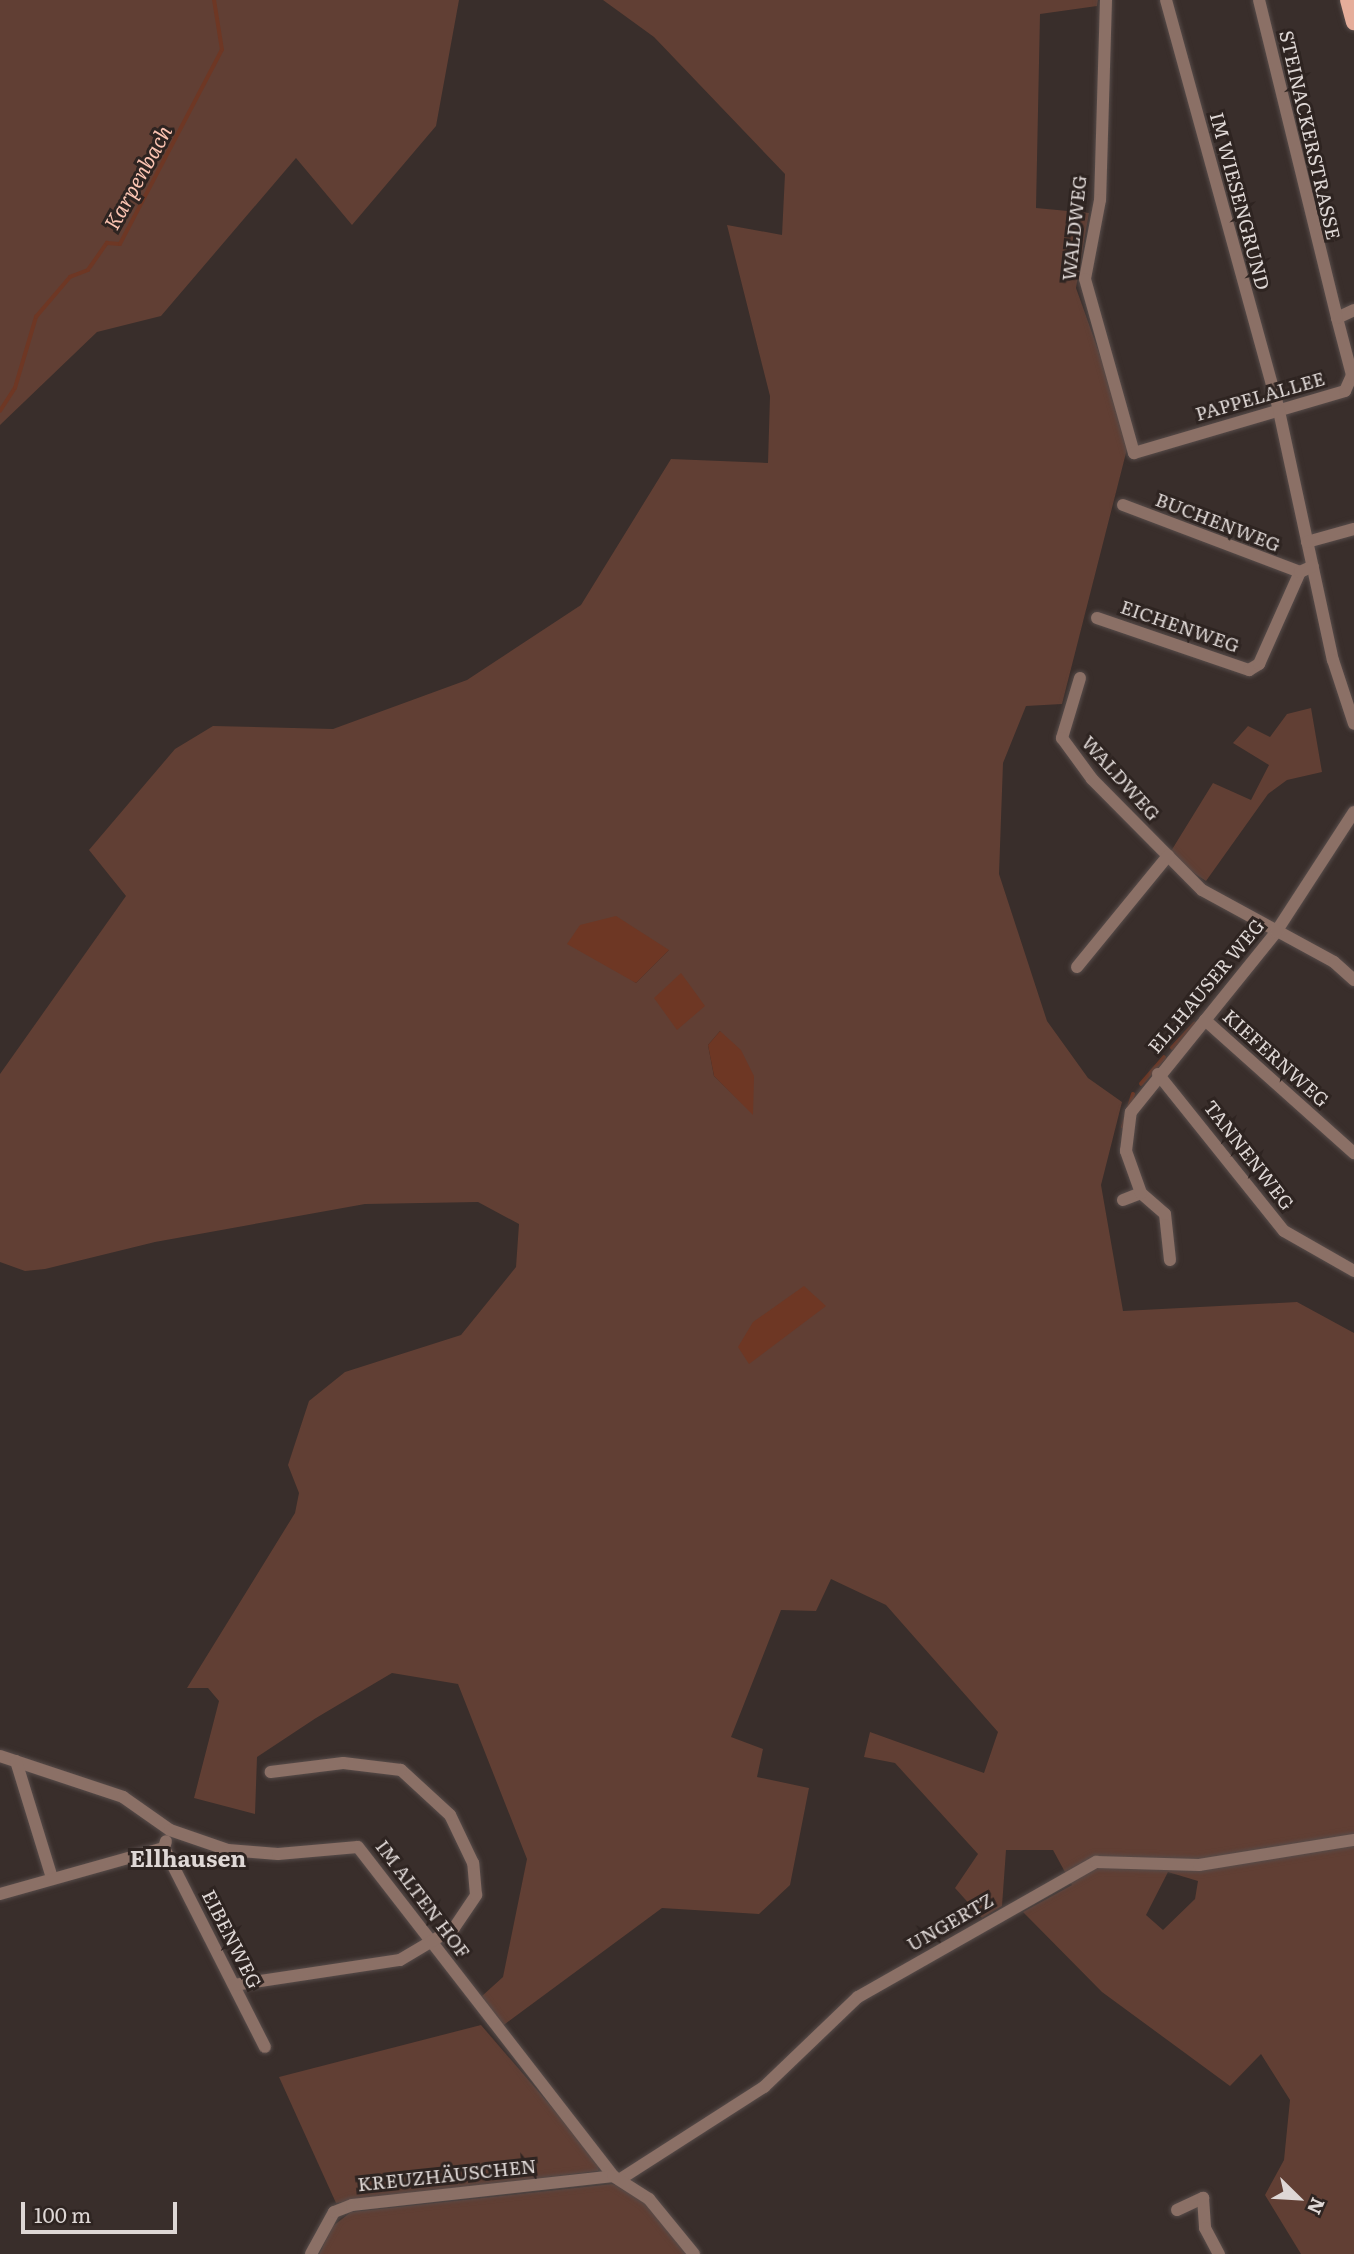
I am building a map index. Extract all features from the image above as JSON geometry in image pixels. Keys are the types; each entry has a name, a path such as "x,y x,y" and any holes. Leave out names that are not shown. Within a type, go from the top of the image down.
{"main road":[{"path":"1348,0 1354,22"}],"street":[{"name":"WALDWEG","path":"1106,0 1100,200 1084,279 1134,453"},
{"name":"IM WIESENGRUND","path":"1166,0 1279,411 1307,542 1354,724"},
{"name":"STEINACKERSTRASSE","path":"1259,0 1337,318"},
{"path":"1337,318 1354,310"},
{"name":"PAPPELALLEE","path":"1134,453 1345,391 1352,375 1337,318"},
{"name":"BUCHENWEG","path":"1123,505 1300,572"},
{"path":"1307,542 1354,528"},
{"path":"1300,572 1313,566"},
{"name":"EICHENWEG","path":"1097,618 1250,670 1259,664 1300,572"},
{"name":"WALDWEG","path":"1080,678 1062,738 1067,752 1202,890 1354,980"},
{"name":"ELLHAUSER WEG","path":"1170,1260 1165,1214 1141,1193 1126,1151 1130,1112 1157,1074 1205,1020 1276,932 1354,811"},
{"path":"1077,967 1168,856"},
{"name":"KIEFERNWEG","path":"1205,1020 1354,1153"},
{"name":"TANNENWEG","path":"1157,1074 1284,1231 1354,1271"},
{"path":"1123,1200 1141,1193"},
{"name":"IM ALTEN HOF","path":"0,1756 123,1797 170,1830 253,1853 358,1847 617,2177 649,2199 694,2254"},
{"path":"16,1761 52,1878"},
{"path":"234,1985 400,1960 434,1942 471,1909 476,1895 473,1863 450,1815 401,1770 343,1763 271,1772"},
{"path":"0,1894 164,1848 170,1830"},
{"name":"UNGERTZ","path":"617,2177 764,2087 858,1997 1096,1862 1199,1865 1354,1840"},
{"name":"EIBENWEG","path":"164,1848 265,2047"},
{"name":"KREUZHÄUSCHEN","path":"311,2254 334,2212 352,2205 617,2177"},
{"path":"1177,2210 1203,2198 1205,2228 1219,2254"}],"shaded area":[{"path":"0,0 459,0 436,126 352,225 296,158 161,316 97,332 0,425"},
{"path":"603,0 1098,0 1097,6 1040,14 1036,208 1089,213 1076,288 1124,422 1127,449 1062,704 1026,706 1003,763 999,874 1047,1021 1088,1078 1122,1102 1101,1185 1123,1311 1297,1302 1354,1333 1354,2254 1301,2254 1265,2195 1284,2160 1290,2100 1261,2054 1230,2086 1102,1992 1023,1912 1072,1885 1053,1850 1006,1850 1002,1906 982,1918 955,1888 978,1854 895,1763 864,1757 870,1732 984,1773 998,1732 886,1605 831,1579 816,1611 781,1610 731,1737 763,1749 757,1777 809,1788 790,1885 759,1914 662,1908 501,2027 482,1996 503,1977 527,1859 458,1684 392,1673 316,1718 257,1757 255,1814 194,1798 219,1701 208,1688 187,1688 295,1513 299,1493 288,1465 309,1401 345,1372 461,1335 516,1267 519,1224 478,1202 365,1204 155,1242 45,1269 25,1271 0,1262 0,1074 126,896 89,850 175,749 213,726 333,729 467,680 581,605 671,459 768,463 770,396 727,225 782,235 785,174 654,37","holes":["669,950 636,983 610,964","720,1031 753,1114 714,1076 708,1045","1168,1872 1198,1881 1195,1899 1163,1930 1146,1915"]},
{"path":"1311,708 1322,772 1287,780 1268,794 1206,881 1168,856 1213,783 1251,800 1269,765 1233,743 1248,726 1270,737 1287,714"},
{"path":"616,916 669,950 636,983 567,944 580,925"},
{"path":"681,973 705,1006 677,1030 654,998"},
{"path":"720,1031 741,1050 754,1076 753,1115 714,1076 708,1045"},
{"path":"804,1286 826,1306 749,1364 738,1347 753,1322"},
{"path":"481,2025 600,2163 598,2171 336,2203 279,2077"},
{"path":"612,2184 628,2188 656,2213 689,2254 319,2254 333,2226 351,2212"}],"waterway":[{"name":"Karpenbach","path":"0,411 15,388 36,317 70,277 88,270 107,243 120,244 222,50 214,0"},
{"path":"1172,1048 1194,1024"},
{"path":"1141,1084 1164,1058"},
{"path":"1123,1127 1133,1094"}],"district":[{"name":"Ellhausen","path":"188,1857"}]}
